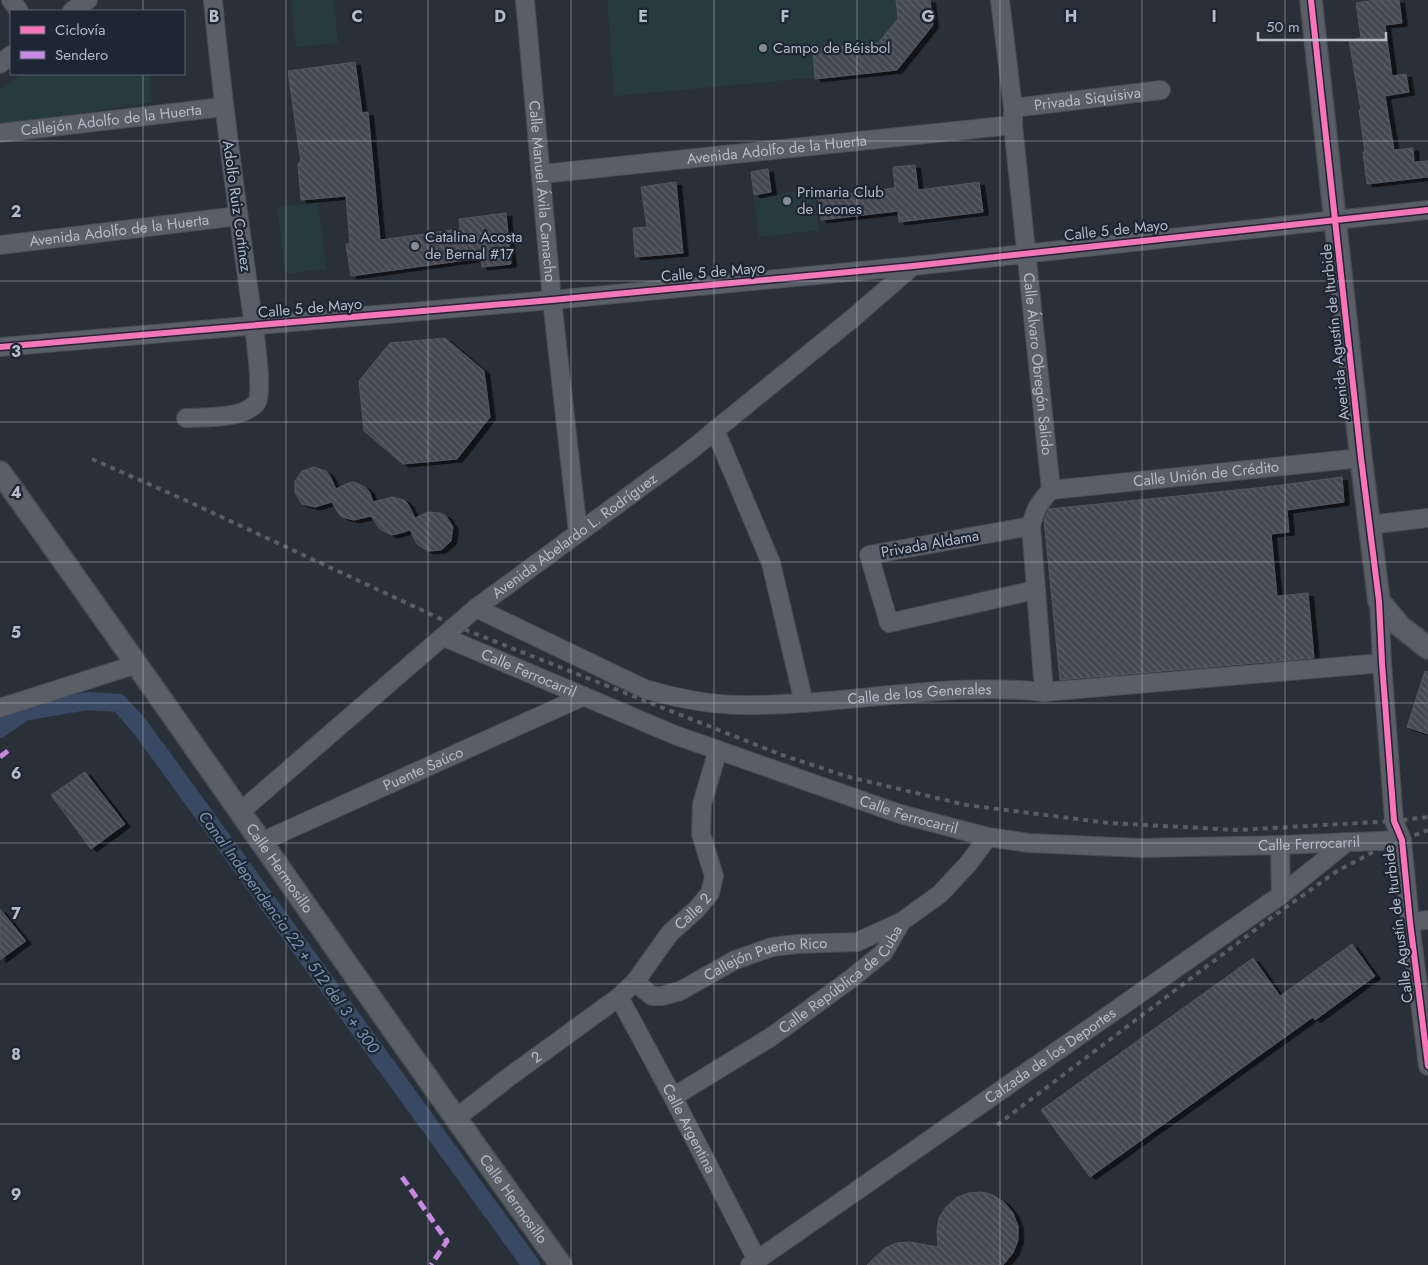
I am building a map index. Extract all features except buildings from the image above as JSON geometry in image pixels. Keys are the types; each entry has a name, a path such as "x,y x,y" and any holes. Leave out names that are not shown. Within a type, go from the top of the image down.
{"street":[{"path":"73,10 88,0"},
{"name":"Adolfo Ruiz Cortínez","path":"186,418 242,413 251,409 259,400 260,387 254,325 238,216 212,0"},
{"name":"Calle Manuel Ávila Camacho","path":"525,0 552,300 578,533"},
{"name":"Calle Álvaro Obregón Salido","path":"1000,0 1051,490"},
{"name":"Avenida Agustín de Iturbide","path":"1311,0 1361,458 1379,601"},
{"name":"Privada Siquisiva","path":"1013,116 1160,90"},
{"name":"Callejón Adolfo de la Huerta","path":"0,133 224,107"},
{"name":"Avenida Adolfo de la Huerta","path":"542,174 1013,116"},
{"name":"Calle 5 de Mayo","path":"0,348 552,300 913,266 1026,252 1428,210"},
{"name":"Avenida Adolfo de la Huerta","path":"0,245 238,216"},
{"name":"Avenida Abelardo L. Rodríguez","path":"240,812 476,608 686,454 853,318 913,266"},
{"path":"715,430 771,563 804,703"},
{"name":"Calle Unión de Crédito","path":"1051,490 1361,458"},
{"name":"Calle Hermosillo","path":"0,472 137,664 455,1119 561,1265"},
{"path":"1044,692 1031,526 1033,514 1039,502 1051,490"},
{"path":"1369,525 1428,518"},
{"name":"Privada Aldama","path":"1031,526 869,555 889,623 1035,590"},
{"path":"1379,601 1400,626 1428,648"},
{"name":"Calle Agustín de Iturbide","path":"1379,601 1394,821 1402,840 1428,1066"},
{"name":"Calle de los Generales","path":"476,608 645,689 672,697 741,705 804,703 968,690 1003,689 1044,692 1382,662"},
{"name":"Calle Ferrocarril","path":"444,637 675,734 718,750 900,814 988,837 1029,843 1141,848 1280,846 1402,840"},
{"path":"0,708 137,664"},
{"name":"Puente Saúco","path":"261,842 584,696"},
{"name":"Calle 2","path":"619,997 635,982 670,933 697,909 710,893 714,876 701,834 702,804 718,750"},
{"name":"Calle República de Cuba","path":"673,1097 771,1037 852,978 884,952 901,922 940,894 968,864 988,837"},
{"name":"Calzada de los Deportes","path":"753,1262 1281,895 1347,842"},
{"path":"1280,846 1281,895"},
{"path":"1410,922 1428,920"},
{"name":"Callejón Puerto Rico","path":"635,982 652,996 662,996 680,991 735,960 772,947 797,944 856,942 901,922"},
{"name":"2","path":"455,1119 619,997"},
{"name":"Calle Argentina","path":"619,997 673,1097 753,1262"}],"green space":[{"path":"291,0 334,0 338,43 296,47"},
{"name":"Campo de Béisbol","path":"607,0 930,0 933,25 897,70 614,96"},
{"path":"22,75 150,75 152,102 0,126 0,90"},
{"path":"814,189 819,230 759,237 754,197"},
{"path":"318,202 326,269 285,274 277,207"}],"waterway":[{"name":"Canal Independencia 22 + 512 del 3 + 300","path":"0,729 24,712 88,701 119,703 141,728 531,1265"}],"railway":[{"path":"92,459 185,500 456,626 782,755 849,777 966,805 1109,823 1238,830 1394,821 1428,817"},
{"path":"997,1125 1264,923 1337,871 1385,846 1428,830"}],"marked path":[{"path":"0,757 9,750"},
{"path":"402,1177 447,1241 431,1265"}],"cycle path":[{"path":"1311,0 1361,458 1379,601 1394,821 1402,840 1428,1066"},
{"path":"0,347 552,300 913,266 1428,210"}],"place":[{"name":"Campo de Béisbol","path":"763,48"},
{"name":"Primaria Club de Leones","path":"787,201"},
{"name":"Catalina Acosta de Bernal #17","path":"415,246"}]}
